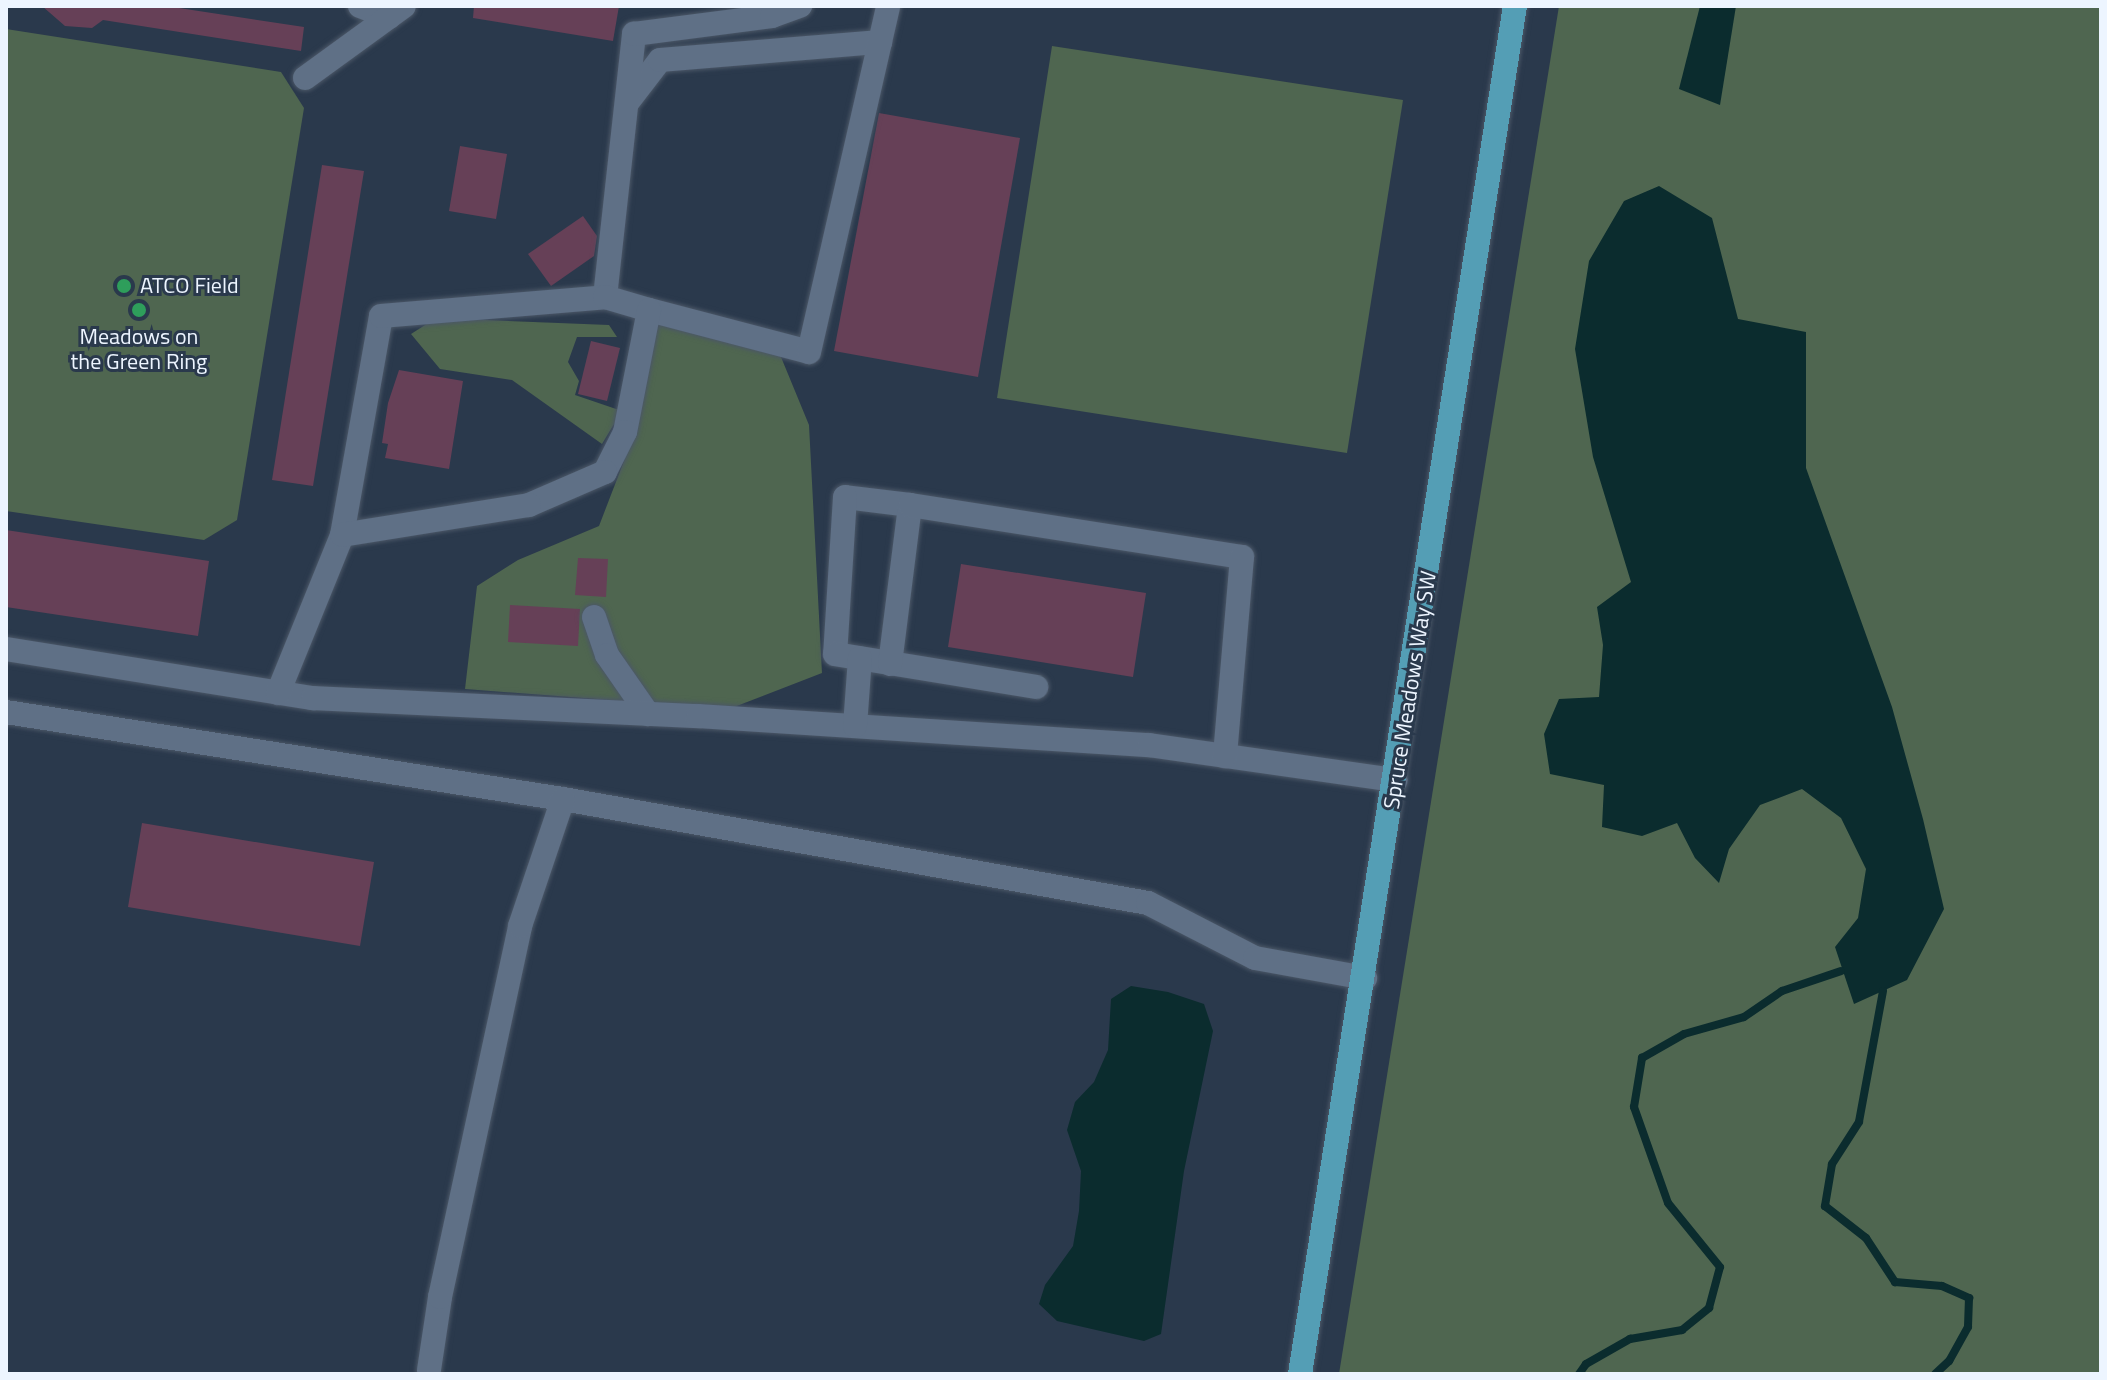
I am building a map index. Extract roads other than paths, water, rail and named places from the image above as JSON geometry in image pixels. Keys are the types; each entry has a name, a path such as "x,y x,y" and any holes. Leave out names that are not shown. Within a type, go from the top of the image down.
{"main road":[{"name":"Spruce Meadows Way SW","path":"1300,1374 1365,978 1515,6"}],"lane":[{"path":"360,6 396,12"},
{"path":"605,297 634,34 772,16 800,6"},
{"path":"278,693 342,535 381,316 605,297 809,352 888,6"},
{"path":"305,78 396,12"},
{"path":"626,105 660,60 880,42"},
{"path":"342,535 529,505 605,472 625,432 649,310"},
{"path":"1036,687 835,654 845,497 1242,557 1225,756"},
{"path":"890,664 910,505"},
{"path":"594,617 607,655 648,714"},
{"path":"6,649 313,698 648,714 1149,745 1396,780"},
{"path":"855,726 860,658"},
{"path":"6,712 563,799 1148,903 1255,958 1365,978"},
{"path":"429,1370 440,1297 520,926 563,799"}],"waterway":[{"path":"1579,1374 1586,1364 1630,1339 1682,1330 1709,1308 1720,1267 1668,1203 1634,1107 1642,1058 1684,1034 1744,1017 1782,991 1841,971"},
{"path":"1883,991 1859,1122 1832,1164 1825,1206 1866,1238 1895,1282 1942,1286 1969,1298 1968,1327 1949,1361 1935,1374"}],"place":[{"name":"ATCO Field","path":"124,286"},
{"name":"Meadows on the Green Ring","path":"139,310"}]}
